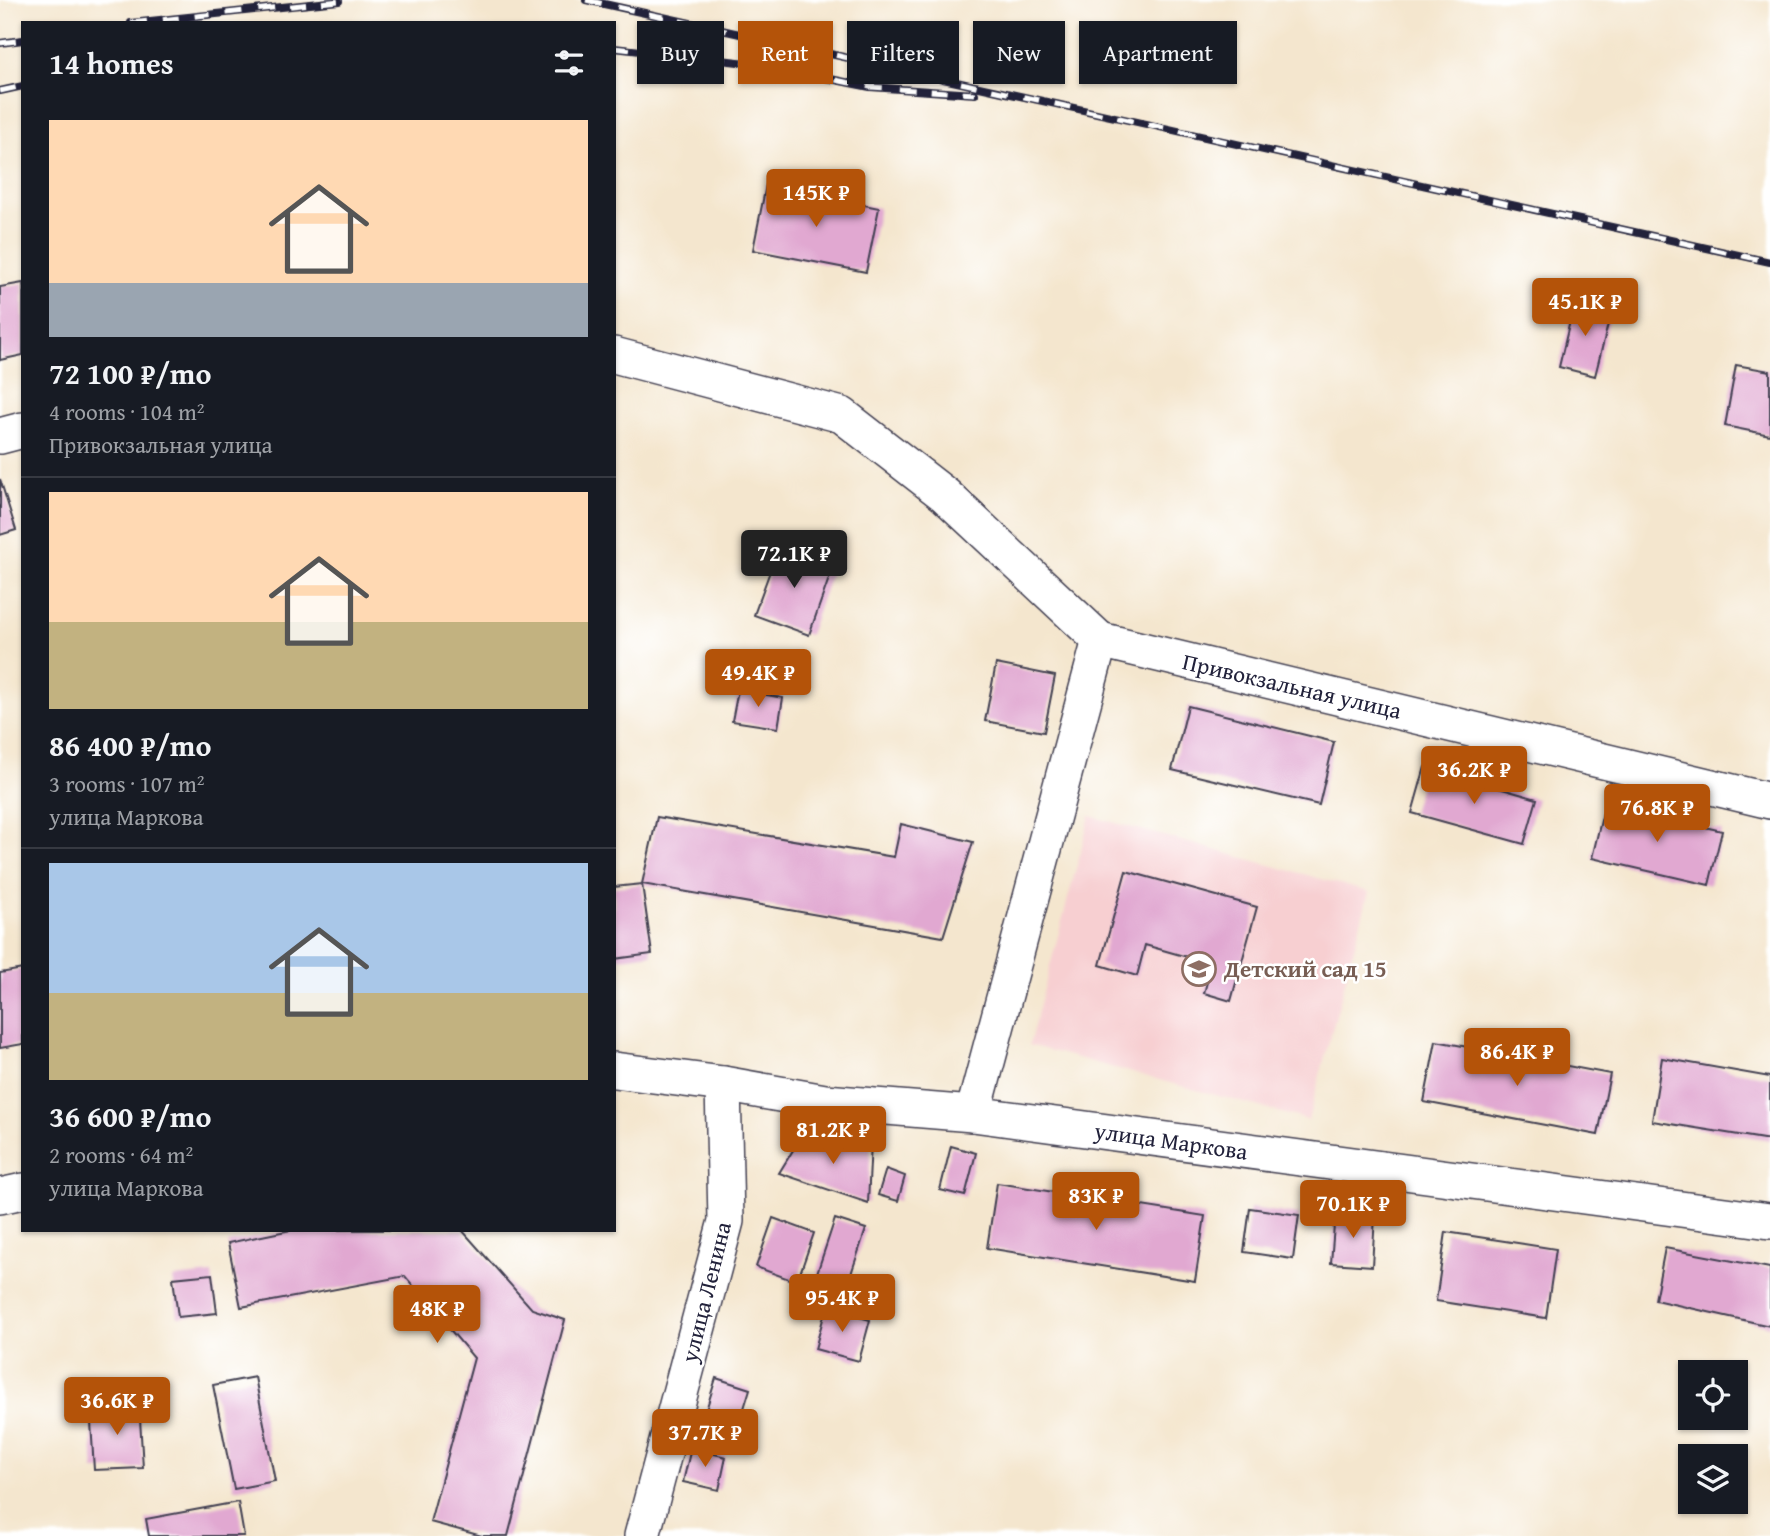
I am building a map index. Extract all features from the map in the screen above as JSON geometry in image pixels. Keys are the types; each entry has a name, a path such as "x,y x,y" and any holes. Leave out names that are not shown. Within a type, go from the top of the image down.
{"street":[{"name":"Привокзальная улица","path":"616,356 842,415 945,495 1100,640 1770,801"},
{"path":"0,436 21,431"},
{"path":"973,1114 1100,640"},
{"name":"улица Маркова","path":"616,1070 723,1084 825,1102 973,1114 1770,1221"},
{"name":"улица Ленина","path":"642,1536 726,1221 723,1084"},
{"path":"0,1196 21,1191"}],"shaded area":[{"name":"Детский сад 15","path":"1090,816 1369,892 1308,1120 1029,1045"}],"building":[{"path":"766,185 879,208 866,272 753,250"},
{"path":"21,283 21,355 0,360 0,287"},
{"path":"1575,300 1612,308 1595,376 1559,367"},
{"path":"1736,365 1770,371 1770,435 1725,426"},
{"path":"0,479 16,530 0,535"},
{"path":"780,544 834,564 809,635 754,615"},
{"path":"996,664 1055,676 1044,732 985,721"},
{"path":"738,690 783,698 778,728 732,721"},
{"path":"1188,706 1334,742 1319,805 1172,770"},
{"path":"1425,767 1537,799 1524,844 1412,813"},
{"path":"1605,804 1722,831 1709,885 1592,858"},
{"path":"657,817 894,857 901,824 973,842 943,937 642,884"},
{"path":"1126,871 1257,907 1231,1001 1204,993 1212,964 1145,945 1137,976 1100,965"},
{"path":"642,884 652,954 616,959 616,887"},
{"path":"21,969 21,1044 0,1048 0,973"},
{"path":"1436,1041 1610,1074 1598,1135 1424,1102"},
{"path":"1662,1058 1770,1077 1770,1140 1652,1121"},
{"path":"845,1137 871,1142 868,1203 779,1173 795,1147"},
{"path":"951,1146 976,1153 965,1196 940,1190"},
{"path":"886,1169 905,1176 898,1201 878,1195"},
{"path":"997,1183 1205,1216 1195,1281 987,1248"},
{"path":"1250,1208 1299,1215 1293,1259 1244,1252"},
{"path":"1335,1213 1375,1216 1372,1266 1331,1263"},
{"path":"773,1218 814,1233 797,1282 756,1267"},
{"path":"835,1219 866,1229 848,1283 817,1273"},
{"path":"281,1232 464,1232 532,1309 565,1320 508,1536 482,1536 430,1522 474,1358 405,1276 241,1307 228,1243"},
{"path":"1446,1232 1556,1249 1546,1318 1436,1301"},
{"path":"1665,1248 1770,1268 1770,1326 1655,1300"},
{"path":"212,1274 217,1313 178,1317 173,1278"},
{"path":"826,1308 870,1320 859,1361 815,1349"},
{"path":"255,1377 275,1481 234,1489 213,1385"},
{"path":"716,1378 750,1389 733,1444 699,1433"},
{"path":"139,1403 143,1468 94,1470 90,1406"},
{"path":"691,1448 726,1457 719,1490 683,1482"},
{"path":"238,1502 244,1536 149,1536 146,1519"}],"railway":[{"path":"586,0 1770,262"},
{"path":"150,21 339,1"},
{"path":"0,43 21,40"},
{"path":"616,48 756,64 870,87 975,94"},
{"path":"0,91 21,86"}],"place":[{"name":"Детский сад 15","path":"1199,969"}]}
